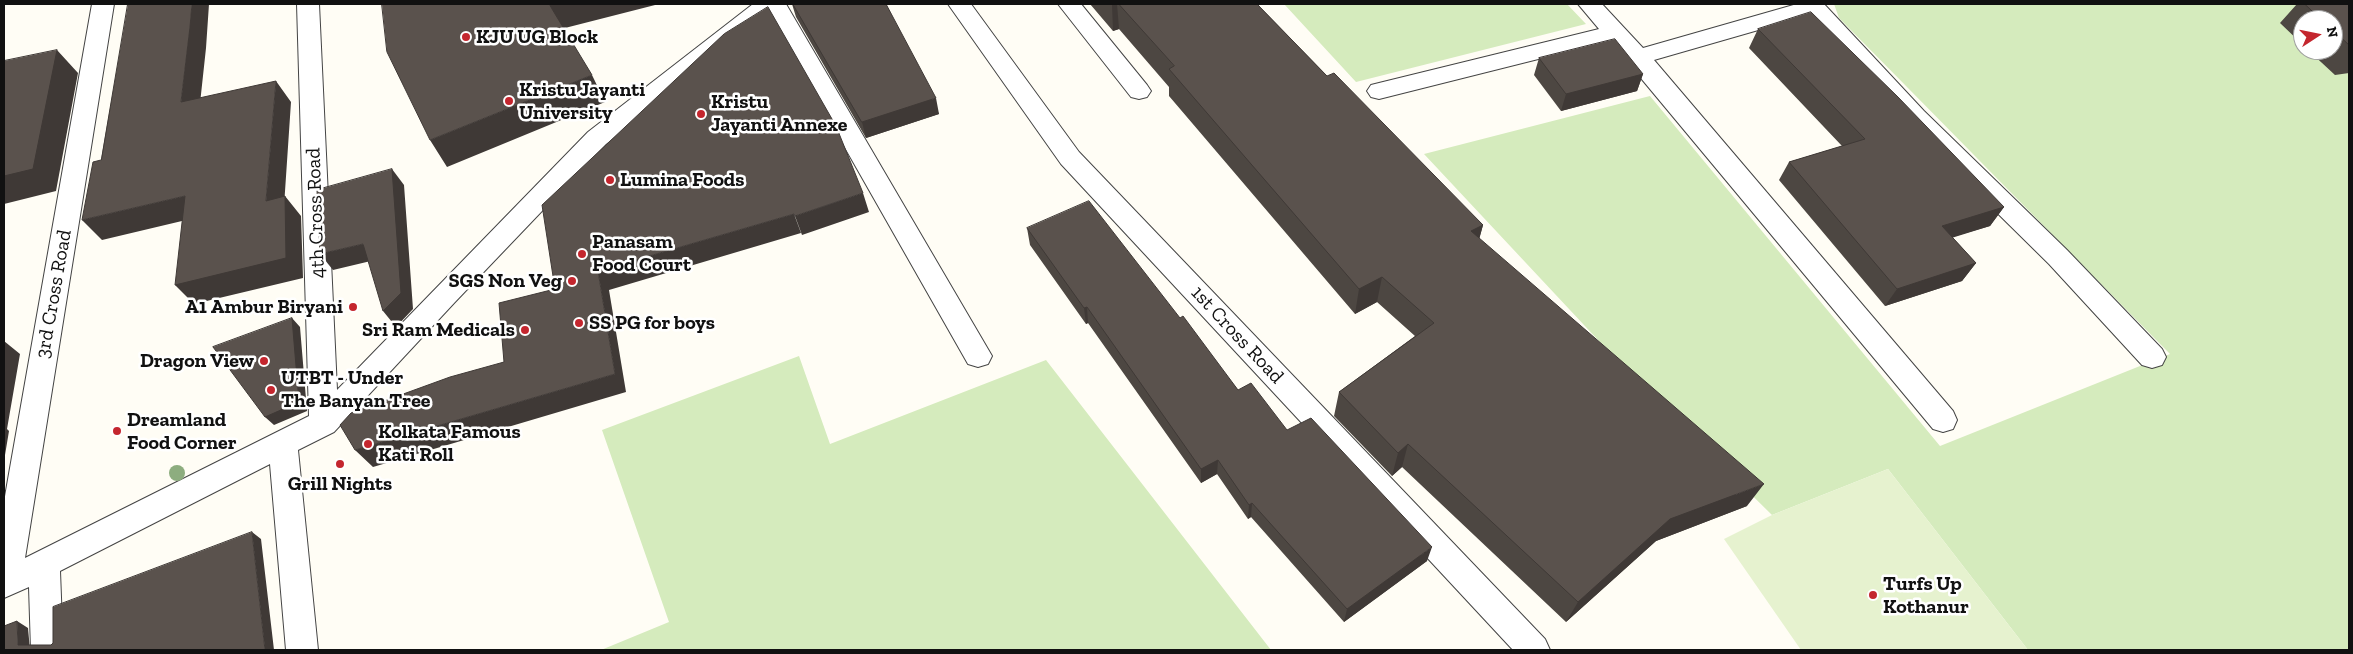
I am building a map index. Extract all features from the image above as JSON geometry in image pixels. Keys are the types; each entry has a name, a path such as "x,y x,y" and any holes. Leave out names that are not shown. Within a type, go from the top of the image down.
{"street":[{"name":"3rd Cross Road","path":"4,584 103,4"},
{"name":"4th Cross Road","path":"308,4 324,423"},
{"name":"1st Cross Road","path":"959,4 1070,158 1534,650"},
{"path":"1070,4 1138,91"},
{"path":"1589,4 1638,57 1943,420"},
{"path":"4,584 324,423 445,294 597,138 767,5 978,356"},
{"path":"1638,57 1812,5 1915,117 2058,257 2152,357"},
{"path":"1379,91 1616,32"},
{"path":"283,444 302,650"},
{"path":"44,564 48,650"}],"green space":[{"path":"1284,4 1567,4 1586,24 1356,82"},
{"path":"1834,4 2349,4 2349,650 2028,650 1888,469 1772,515 1642,387 1424,154 1650,96 1940,446 2170,354 1839,18"},
{"path":"799,356 830,444 1046,360 1271,650 601,650 669,622 602,430"},
{"name":"Turfs Up Kothanur","path":"1888,469 2028,650 1801,650 1724,539 1772,515"}],"building":[{"path":"128,4 192,4 181,102 276,81 266,201 285,196 286,258 175,285 185,196 82,220 93,162 101,160"},
{"path":"382,4 549,4 592,75 430,140 387,52"},
{"path":"793,4 886,4 936,98 862,122"},
{"path":"1119,4 1257,4 1327,76 1334,73 1483,225 1471,231 1764,484 1670,519 1578,602 1408,444 1398,453 1339,392 1434,323 1382,277 1359,289 1169,69 1174,66"},
{"path":"2305,4 2349,4 2349,45 2343,39 2343,10 2311,10"},
{"path":"768,7 836,126 863,193 795,216 794,214 598,271 615,374 355,450 340,425 351,413 450,377 504,362 499,303 555,289 542,205 724,34"},
{"path":"1811,12 1898,97 2004,207 1942,226 1976,263 1897,289 1789,162 1865,139 1758,29"},
{"path":"1615,39 1643,74 1566,94 1539,58"},
{"path":"57,50 33,169 4,176 4,61"},
{"path":"392,169 401,293 383,311 363,244 320,254 317,190"},
{"path":"1089,201 1180,318 1183,316 1238,390 1251,383 1287,430 1311,418 1432,547 1347,609 1252,503 1249,505 1218,460 1201,469 1087,307 1084,308 1027,228"},
{"path":"292,318 299,402 265,417 213,347"},
{"path":"252,532 265,650 4,650 4,626 17,621 18,645 51,645 53,643 53,607"}],"place":[{"name":"KJU UG Block","path":"466,37"},
{"name":"Kristu Jayanti University","path":"509,101"},
{"name":"Kristu Jayanti Annexe","path":"701,114"},
{"name":"Lumina Foods","path":"610,180"},
{"name":"Panasam Food Court","path":"582,254"},
{"name":"SGS Non Veg","path":"572,281"},
{"name":"A1 Ambur Biryani","path":"353,307"},
{"name":"SS PG for boys","path":"579,323"},
{"name":"Sri Ram Medicals","path":"525,330"},
{"name":"Dragon View","path":"264,361"},
{"name":"UTBT - Under The Banyan Tree","path":"271,390"},
{"name":"Dreamland Food Corner","path":"117,431"},
{"name":"Kolkata Famous Kati Roll","path":"368,444"},
{"name":"Grill Nights","path":"340,464"},
{"name":"Turfs Up Kothanur","path":"1873,595"}]}
